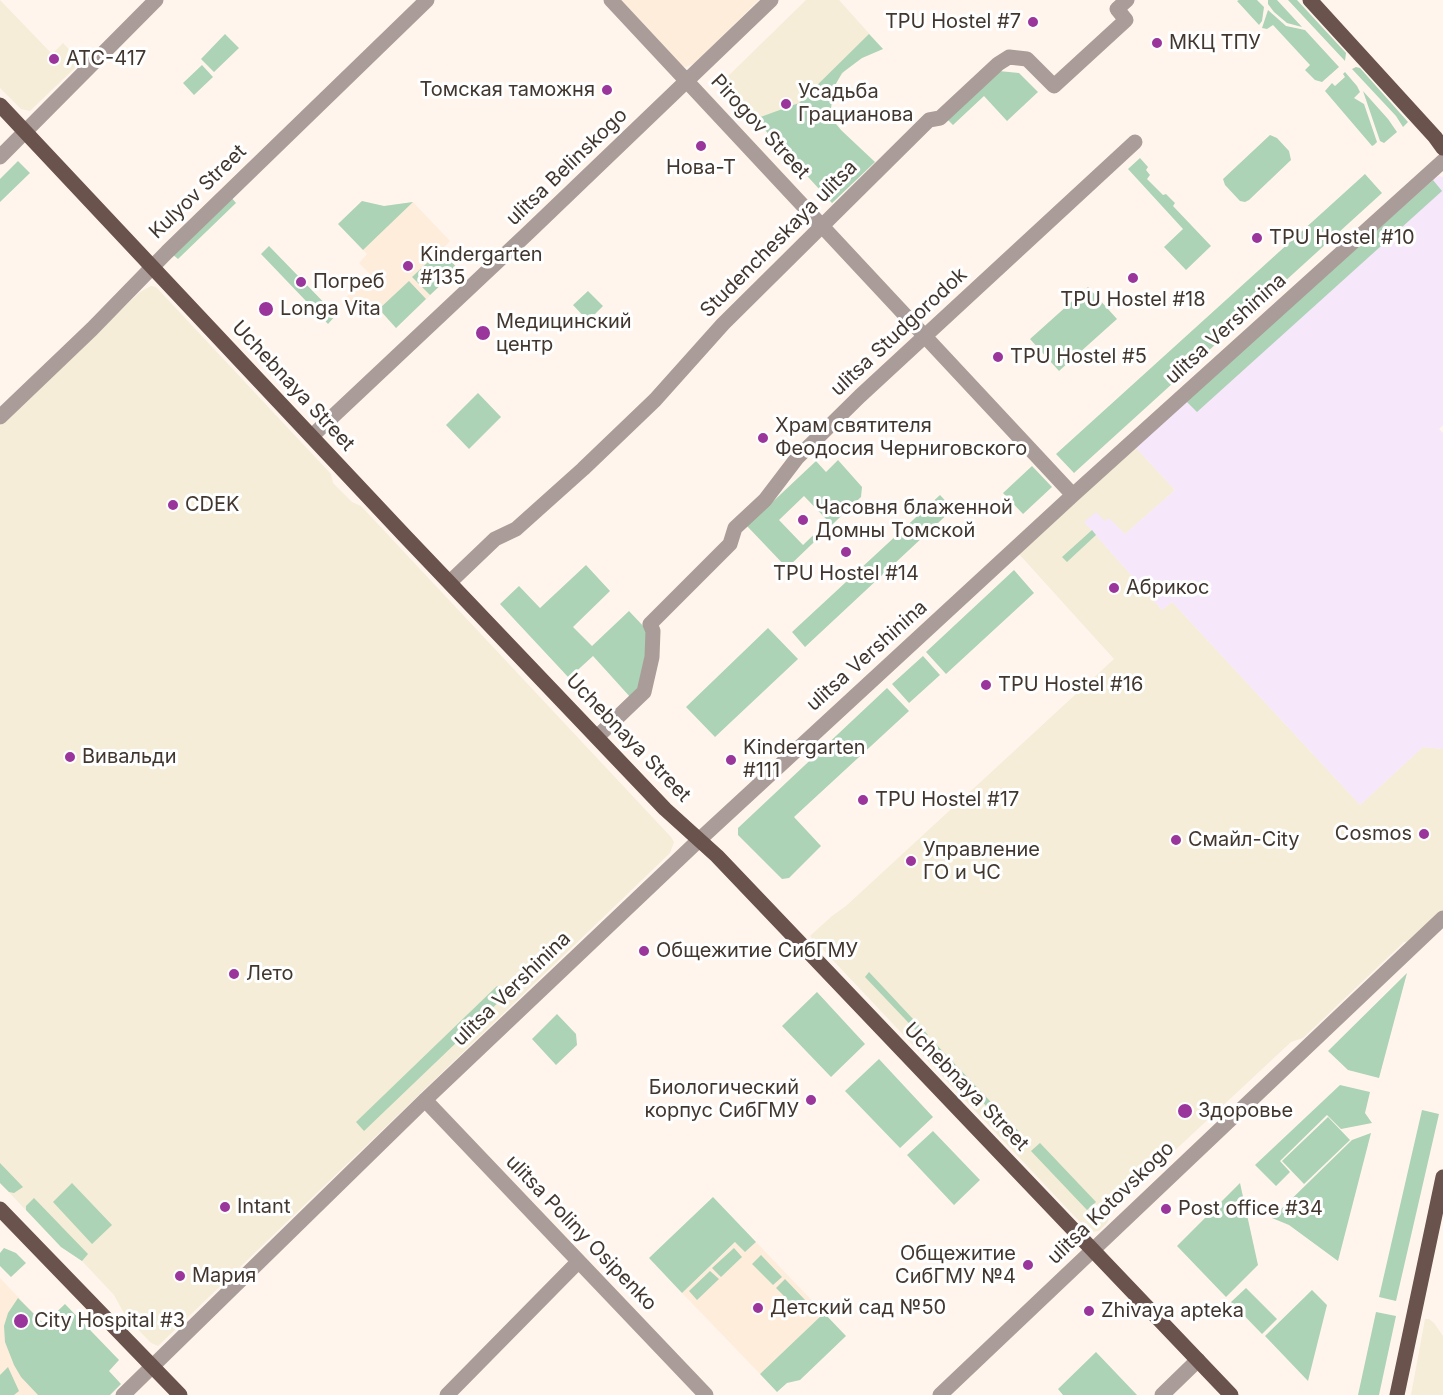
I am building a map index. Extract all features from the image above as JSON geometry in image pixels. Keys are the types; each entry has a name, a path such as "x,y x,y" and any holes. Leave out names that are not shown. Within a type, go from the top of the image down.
{"main road":[{"path":"1310,0 1443,148"},
{"name":"Uchebnaya Street","path":"0,105 665,809 717,856 1231,1395"},
{"path":"1396,1395 1443,1177"},
{"path":"0,1209 180,1395"}],"street":[{"path":"0,157 156,0"},
{"name":"Kulyov Street","path":"0,417 427,0"},
{"name":"Pirogov Street","path":"610,0 822,224 1073,495"},
{"name":"ulitsa Belinskogo","path":"312,436 771,0"},
{"name":"Studencheskaya ulitsa","path":"450,582 495,538 516,529 655,400 718,330 929,120 940,118 1008,57 1027,59 1054,86 1126,20 1117,9 1127,0"},
{"name":"ulitsa Studgorodok","path":"597,737 644,692 652,657 653,631 650,624 730,544 735,528 765,500 797,458 925,336 1136,142"},
{"name":"ulitsa Vershinina","path":"123,1395 425,1100 699,840 1073,495 1443,161"},
{"name":"ulitsa Kotovskogo","path":"940,1395 1443,918"},
{"name":"ulitsa Poliny Osipenko","path":"425,1100 706,1395"},
{"path":"447,1395 578,1262"},
{"path":"1162,1395 1198,1360"}],"shaded area":[{"path":"0,0 52,54 63,43 81,62 30,111 21,109 0,88"},
{"path":"619,0 759,0 695,63 686,67 682,66"},
{"name":"Усадьба Грацианова","path":"806,0 839,0 883,49 848,67 833,89 831,109 836,124 875,162 832,203 721,83"},
{"path":"1439,176 1443,177 1443,425 1439,429 1443,433 1443,749 1423,747 1360,805 1172,602 1162,610 1084,522 1096,512 1105,521 1109,518 1125,534 1175,490 1135,447"},
{"name":"Kindergarten #135","path":"362,201 384,206 413,202 450,241 441,251 458,269 396,328 376,307 355,308 344,299 370,274 359,263 367,254 338,224"},
{"path":"151,286 156,287 331,474 333,483 352,502 361,506 674,842 670,853 158,1346 151,1343 126,1317 114,1295 82,1261 61,1247 0,1183 0,426 140,292"},
{"path":"1135,447 1175,490 1125,534 1109,519 1105,522 1085,523 1162,610 1172,602 1360,805 1423,747 1443,749 1443,911 1412,941 1404,942 1303,1038 1291,1042 1110,1211 1108,1222 1099,1231 1092,1232 1078,1220 810,936 846,906 1114,659 1019,554"},
{"name":"Детский сад №50","path":"736,1242 745,1252 756,1242 824,1313 760,1374 682,1293"},
{"name":"City Hospital #3","path":"0,1278 64,1345 110,1395 0,1395"},
{"path":"1425,1319 1434,1323 1443,1336 1443,1395 1411,1395"}],"green space":[{"path":"1257,0 1264,7 1262,21 1259,25 1237,1"},
{"path":"1268,0 1277,0 1302,27 1287,23 1274,12"},
{"path":"1288,0 1297,0 1346,53 1345,61"},
{"path":"1268,10 1286,26 1305,30 1339,67 1322,82 1315,80 1305,70 1310,65 1273,25 1267,29 1262,28"},
{"path":"225,34 239,48 214,72 201,59"},
{"path":"869,34 883,49 862,58 842,73 833,89 831,109 836,124 875,162 832,203 755,119 799,103"},
{"path":"202,65 213,77 194,95 183,83"},
{"path":"1360,68 1408,122 1403,127 1396,116 1352,69"},
{"path":"999,71 1019,73 1038,92 1007,121 984,96 953,125 947,119"},
{"path":"1345,72 1360,92 1354,98 1364,104 1377,142 1372,146 1325,91 1332,83 1335,86 1345,77 1343,74"},
{"path":"1363,91 1397,132 1384,143 1380,141"},
{"path":"1270,135 1277,138 1289,151 1291,160 1249,200 1240,201 1225,185 1223,179"},
{"path":"1140,158 1148,167 1146,170 1150,175 1147,179 1175,203 1173,206 1211,246 1186,270 1164,247 1183,229 1128,169"},
{"path":"18,161 30,173 0,202 0,179"},
{"path":"1365,174 1382,193 1074,473 1056,454"},
{"path":"1433,180 1442,191 1197,412 1186,401"},
{"path":"231,197 236,203 178,259 172,254"},
{"path":"362,201 384,206 413,202 363,250 338,224"},
{"name":"Погреб","path":"269,246 336,315 328,324 261,254"},
{"path":"441,250 458,269 430,295 412,277"},
{"path":"409,281 426,299 396,328 379,309"},
{"path":"1088,287 1117,319 1059,371 1030,339"},
{"path":"588,291 603,306 588,321 573,305"},
{"path":"478,393 501,417 469,449 446,425"},
{"path":"838,460 862,487 861,497 787,568 747,526 816,461 826,472","holes":["804,496 828,521 803,545 779,520"]},
{"path":"1032,466 1052,487 1023,514 1003,493"},
{"path":"940,495 953,509 805,647 792,632"},
{"path":"1092,530 1096,535 1067,562 1062,557"},
{"path":"586,565 610,591 573,627 592,646 629,611 646,629 649,637 640,687 631,698 593,656 569,678 500,604 519,586 540,608"},
{"path":"1014,570 1034,593 946,674 926,652"},
{"path":"768,628 798,659 715,737 686,707"},
{"path":"923,656 940,675 909,703 892,684"},
{"path":"887,688 909,711 794,817 821,846 789,878 782,879 738,835 738,828"},
{"path":"869,972 928,1035 924,1039 865,977"},
{"path":"1407,973 1379,1078 1348,1070 1328,1051"},
{"path":"497,986 506,995 364,1131 356,1122"},
{"path":"817,992 865,1044 831,1077 782,1026"},
{"path":"557,1014 576,1034 577,1045 556,1065 532,1039"},
{"path":"932,1040 1025,1138 1020,1142 928,1044"},
{"path":"879,1059 933,1117 900,1148 845,1091"},
{"path":"1340,1085 1370,1092 1365,1113 1372,1123 1341,1129 1327,1115 1280,1161 1290,1172 1276,1186 1255,1165"},
{"path":"1422,1110 1439,1114 1396,1301 1379,1297"},
{"path":"1328,1117 1350,1140 1304,1184 1282,1161"},
{"path":"933,1131 980,1180 954,1205 907,1155"},
{"path":"1371,1133 1338,1261 1289,1225 1272,1218 1352,1140"},
{"path":"1040,1143 1096,1202 1087,1210 1031,1151"},
{"path":"0,1163 23,1187 14,1193 9,1192 0,1183"},
{"path":"72,1183 112,1225 92,1244 53,1202"},
{"path":"1240,1183 1258,1265 1226,1297 1177,1246"},
{"path":"713,1197 756,1242 745,1252 735,1242 682,1293 649,1258"},
{"path":"34,1198 88,1254 82,1261 61,1247 26,1210 26,1206"},
{"path":"4,1248 16,1253 26,1263 11,1277 0,1266 0,1253"},
{"path":"734,1248 742,1257 721,1277 712,1268"},
{"path":"761,1255 782,1277 773,1285 752,1264"},
{"path":"710,1271 719,1279 697,1300 689,1291"},
{"path":"785,1279 806,1301 797,1309 776,1288"},
{"path":"1246,1288 1277,1319 1262,1334 1231,1302"},
{"path":"1312,1290 1327,1305 1308,1381 1265,1336"},
{"name":"City Hospital #3","path":"18,1298 44,1324 65,1304 119,1360 109,1371 121,1384 110,1395 38,1395 21,1377 5,1342 4,1326 8,1313"},
{"path":"1376,1312 1396,1316 1379,1395 1358,1395"},
{"path":"824,1313 846,1336 800,1380 787,1383 777,1392 760,1374"},
{"path":"1096,1352 1137,1395 1063,1395 1058,1389"},
{"path":"8,1367 19,1391 14,1395 0,1395 0,1375"}],"place":[{"name":"TPU Hostel #7","path":"1033,22"},
{"name":"МКЦ ТПУ","path":"1157,43"},
{"name":"АТС-417","path":"54,59"},
{"name":"Томская таможня","path":"607,90"},
{"name":"Усадьба Грацианова","path":"786,104"},
{"name":"Нова-Т","path":"701,146"},
{"name":"TPU Hostel #10","path":"1257,238"},
{"name":"Kindergarten #135","path":"408,266"},
{"name":"TPU Hostel #18","path":"1133,278"},
{"name":"Погреб","path":"301,282"},
{"name":"Longa Vita","path":"266,309"},
{"name":"Медицинский центр","path":"483,333"},
{"name":"TPU Hostel #5","path":"998,357"},
{"name":"Храм святителя Феодосия Черниговского","path":"763,438"},
{"name":"CDEK","path":"173,505"},
{"name":"Часовня блаженной Домны Томской","path":"803,520"},
{"name":"TPU Hostel #14","path":"846,552"},
{"name":"Абрикос","path":"1114,588"},
{"name":"TPU Hostel #16","path":"986,685"},
{"name":"Вивальди","path":"70,757"},
{"name":"Kindergarten #111","path":"731,760"},
{"name":"TPU Hostel #17","path":"863,800"},
{"name":"Cosmos","path":"1424,834"},
{"name":"Смайл-City","path":"1176,840"},
{"name":"Управление ГО и ЧС","path":"911,861"},
{"name":"Общежитие СибГМУ","path":"644,951"},
{"name":"Лето","path":"234,974"},
{"name":"Биологический корпус СибГМУ","path":"811,1100"},
{"name":"Здоровье","path":"1185,1111"},
{"name":"Intant","path":"225,1207"},
{"name":"Post office #34","path":"1166,1209"},
{"name":"Общежитие СибГМУ №4","path":"1028,1265"},
{"name":"Мария","path":"180,1276"},
{"name":"Детский сад №50","path":"758,1308"},
{"name":"Zhivaya apteka","path":"1089,1311"},
{"name":"City Hospital #3","path":"21,1321"}]}
